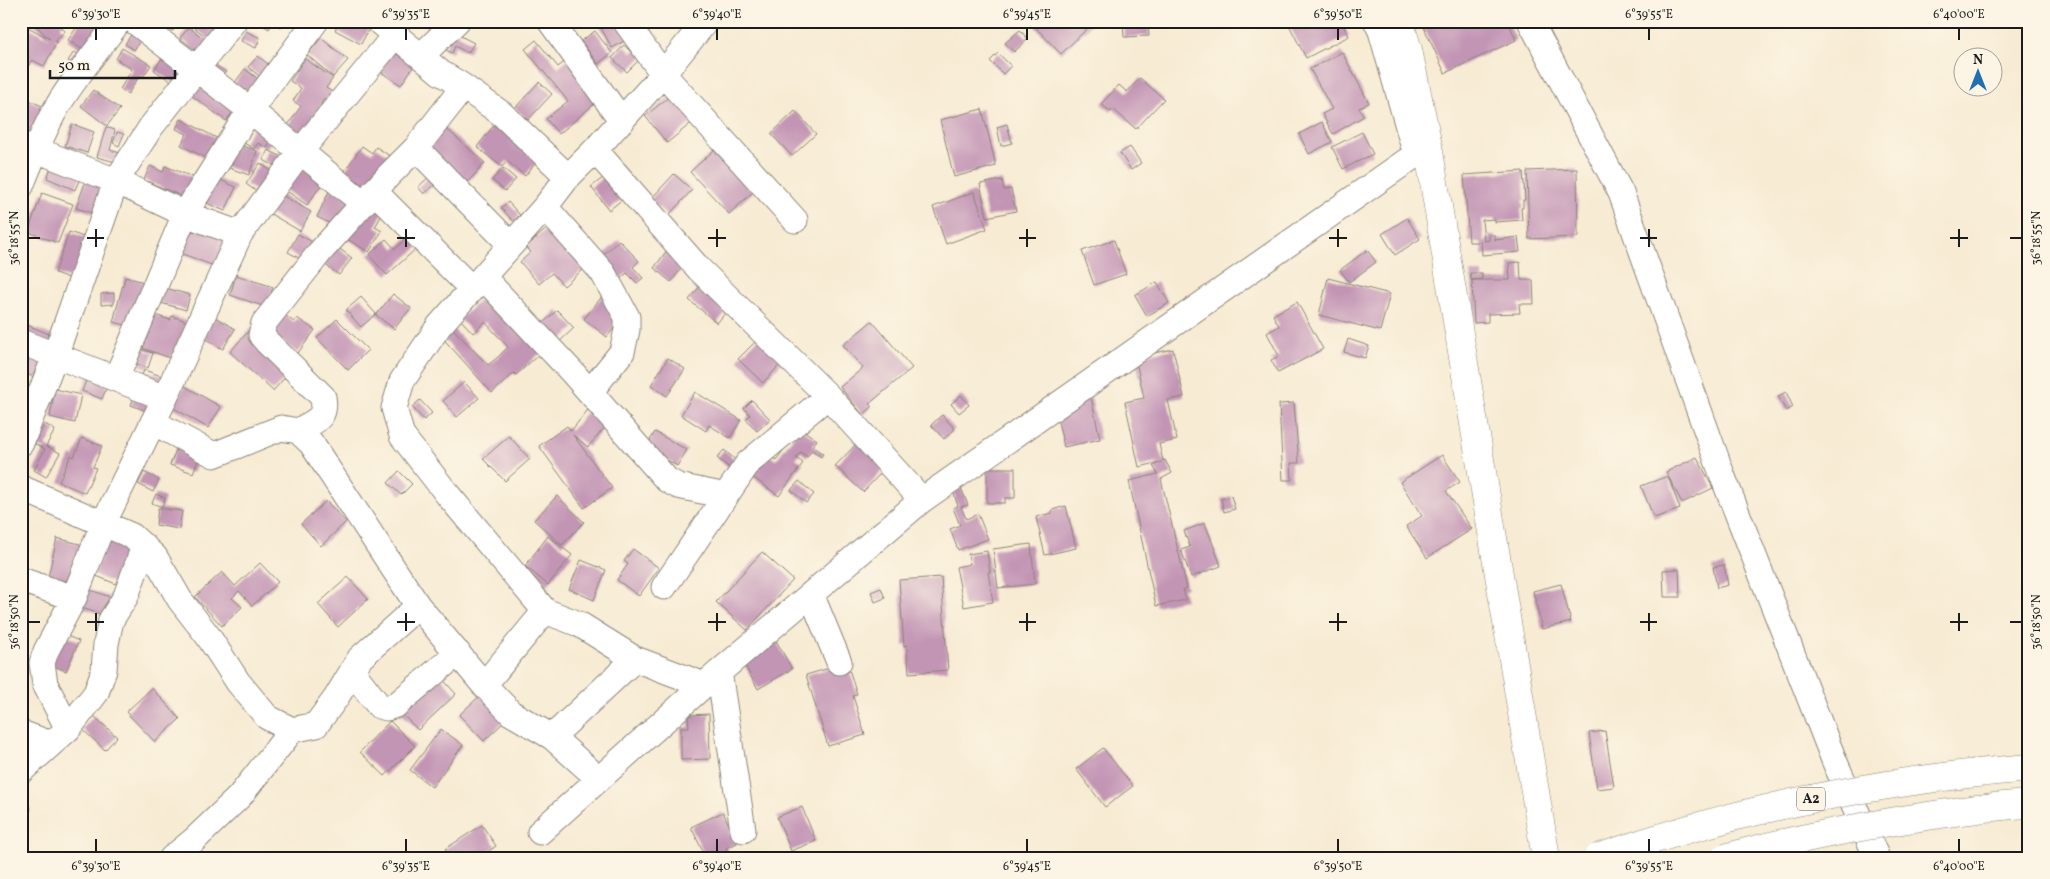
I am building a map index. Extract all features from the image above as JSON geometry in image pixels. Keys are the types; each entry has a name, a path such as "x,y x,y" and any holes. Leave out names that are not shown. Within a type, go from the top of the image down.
{"main road":[{"path":"1399,21 1408,50 1422,150 1546,858"},
{"name":"A2","path":"1598,858 1691,828 1802,800 1893,785 2029,768"},
{"path":"1725,858 1768,846 1880,824 1988,806 2029,804"}],"street":[{"path":"21,186 28,147 119,21"},
{"path":"134,21 250,110 300,152 369,197 478,283 590,392 667,480 678,486 726,496"},
{"path":"21,443 55,356 116,181 151,127 234,21"},
{"path":"116,379 185,214 250,110 316,21"},
{"path":"421,56 457,21"},
{"path":"550,21 622,120"},
{"path":"624,21 663,74 795,220"},
{"path":"706,21 663,74 595,150 568,177 545,207 439,326 402,381 394,408 402,436 544,611 579,624 635,659 711,678"},
{"path":"540,832 711,678 922,500 1422,150 1376,21"},
{"path":"1530,21 1621,193 1723,477 1834,760 1877,858"},
{"path":"59,737 45,684 42,663 46,650 74,598 103,524 165,398 240,234 300,152 386,28 461,86 502,114 568,177"},
{"path":"298,431 320,419 325,408 323,397 261,335 264,322 320,252 416,148 454,99 461,86"},
{"path":"28,147 116,181 185,214 240,234"},
{"path":"416,148 511,245"},
{"path":"595,150 699,270 828,396 922,500"},
{"path":"545,207 603,272 627,317 627,330 622,352 590,392"},
{"path":"21,342 165,398"},
{"path":"664,587 748,463 828,396"},
{"path":"153,422 214,455 281,428 298,431 311,443 418,606 484,685 512,713 552,736 599,779"},
{"path":"21,488 132,536 144,546 154,557 180,600 208,636 238,682 267,717 292,730 316,725 336,698 360,658 418,606"},
{"path":"21,771 59,737 96,693 104,670 106,644 111,620 126,596 144,546"},
{"path":"21,580 74,598"},
{"path":"811,594 839,662"},
{"path":"484,685 544,611"},
{"path":"352,671 380,706 387,708 396,705 458,653"},
{"path":"552,736 635,659"},
{"path":"711,678 743,830"},
{"path":"172,858 194,840 239,797 292,730"},
{"path":"21,733 59,737"}],"building":[{"path":"31,21 65,21 60,27 65,31 55,41 57,42 44,66 32,60 29,65 21,61 21,36 26,26 50,39"},
{"path":"81,21 89,21 110,36 95,58 68,40"},
{"path":"152,21 176,21 173,31 151,23"},
{"path":"197,21 201,21 221,37 216,44 193,27"},
{"path":"256,21 284,21 281,27 273,22 269,29"},
{"path":"340,21 373,21 361,44 335,30"},
{"path":"416,21 440,21 436,30"},
{"path":"597,21 628,21 635,35 612,48"},
{"path":"1041,21 1095,21 1061,54 1035,27"},
{"path":"1123,21 1148,21 1149,36 1124,37"},
{"path":"1287,21 1341,21 1349,36 1306,58"},
{"path":"1421,21 1508,21 1516,40 1445,73"},
{"path":"189,27 217,49 208,60 180,38"},
{"path":"134,30 143,36 134,50 125,44"},
{"path":"1020,30 1028,39 1014,52 1005,43"},
{"path":"246,31 260,38 256,48 241,41"},
{"path":"595,31 612,53 598,64 581,41"},
{"path":"453,32 474,43 468,53 455,46 452,53 444,49"},
{"path":"321,38 348,60 333,77 307,55"},
{"path":"536,40 558,67 572,56 607,93 559,134 546,119 568,101 525,49"},
{"path":"624,45 632,53 638,47 645,54 627,72 612,58"},
{"path":"395,46 417,61 401,85 379,71"},
{"path":"122,48 151,65 143,77 140,75 128,94 120,89 132,69 116,59"},
{"path":"74,52 81,56 76,65 68,61"},
{"path":"1342,52 1369,103 1359,108 1364,116 1333,134 1322,114 1332,109 1310,69"},
{"path":"998,53 1011,66 1003,74 990,61"},
{"path":"165,54 194,74 174,83 154,70"},
{"path":"258,56 278,72 269,84 248,67"},
{"path":"305,59 333,78 326,88 339,96 333,105 324,99 320,106 328,111 307,143 286,128 301,106 293,101 301,88 290,81"},
{"path":"214,64 227,73 223,77 233,85 245,69 267,86 239,104 226,121 191,95"},
{"path":"1140,78 1164,99 1136,129 1113,109 1111,112 1101,104 1119,85 1127,92"},
{"path":"539,82 552,94 528,120 515,108"},
{"path":"93,90 120,109 107,126 81,106"},
{"path":"674,93 695,120 667,143 645,116"},
{"path":"27,99 61,115 49,142 21,129 21,112"},
{"path":"982,109 996,166 954,177 940,120"},
{"path":"795,111 816,134 792,156 771,134"},
{"path":"502,115 537,161 525,176 507,161 502,167 477,147"},
{"path":"181,119 224,142 213,162 181,145 187,134 176,129"},
{"path":"256,122 276,134 267,148 258,143 254,149 244,143"},
{"path":"1322,122 1332,142 1309,154 1299,134"},
{"path":"440,123 485,163 465,185 420,145"},
{"path":"72,124 94,132 87,153 65,146"},
{"path":"1007,124 1012,143 1001,146 997,127"},
{"path":"106,127 115,130 110,150 133,157 130,166 97,157"},
{"path":"117,132 124,134 119,146 113,143"},
{"path":"1362,132 1373,154 1343,169 1332,147"},
{"path":"237,144 257,151 249,175 224,166"},
{"path":"362,146 372,153 376,147 390,156 369,189 344,172"},
{"path":"1130,147 1141,163 1131,170 1120,153"},
{"path":"268,150 286,159 281,169 263,160"},
{"path":"714,150 753,192 729,214 690,172"},
{"path":"57,152 86,164 75,190 47,178"},
{"path":"304,161 327,177 307,205 284,189"},
{"path":"260,163 277,175 263,196 246,184"},
{"path":"620,165 638,187 609,210 591,187"},
{"path":"150,166 163,172 165,166 200,180 191,200 144,180"},
{"path":"503,168 516,179 505,191 492,180"},
{"path":"90,169 122,179 109,218 76,208"},
{"path":"1577,169 1578,237 1529,239 1527,171"},
{"path":"1523,171 1525,200 1523,200 1523,208 1521,208 1522,220 1495,222 1495,219 1482,220 1484,241 1489,240 1489,235 1495,235 1495,240 1518,237 1520,252 1482,255 1481,242 1469,242 1464,175"},
{"path":"432,174 439,181 424,194 418,187"},
{"path":"674,174 692,190 668,216 650,200"},
{"path":"216,178 236,187 225,211 204,202"},
{"path":"1002,180 1004,190 1011,189 1016,211 987,217 980,184"},
{"path":"330,189 353,199 339,228 317,217"},
{"path":"974,192 987,229 946,244 933,207"},
{"path":"42,193 73,204 58,243 28,232"},
{"path":"280,194 311,212 300,231 269,213"},
{"path":"373,194 388,204 375,227 382,231 369,252 347,239"},
{"path":"508,202 520,215 513,221 501,208"},
{"path":"194,216 231,230 217,267 180,253"},
{"path":"559,218 587,266 564,286 552,273 539,284 520,262 531,252 526,247"},
{"path":"1407,218 1420,239 1395,255 1382,234"},
{"path":"69,232 101,243 86,284 55,273"},
{"path":"298,234 316,244 306,262 288,252"},
{"path":"409,236 419,246 387,275 369,255 386,239 395,249"},
{"path":"619,240 639,261 633,267 643,278 637,283 627,273 621,278 601,257"},
{"path":"1114,240 1126,274 1094,285 1082,251"},
{"path":"333,244 352,258 339,275 320,261"},
{"path":"670,246 688,260 671,282 654,268"},
{"path":"1367,250 1376,262 1349,282 1340,270"},
{"path":"1520,262 1521,280 1533,280 1534,304 1519,304 1520,313 1488,314 1488,322 1474,323 1472,280 1510,280 1509,263"},
{"path":"1470,273 1482,273 1482,279 1471,280"},
{"path":"236,275 273,287 266,307 230,295"},
{"path":"708,276 736,300 717,323 689,300"},
{"path":"125,277 148,283 130,326 113,322"},
{"path":"1328,278 1390,294 1380,331 1319,315"},
{"path":"1157,282 1169,303 1147,316 1135,295"},
{"path":"162,287 190,295 186,310 157,302"},
{"path":"493,288 547,347 516,375 514,373 492,393 440,335 450,326 488,365 498,357 508,347 485,322 473,333 460,319"},
{"path":"608,289 631,307 607,337 584,319"},
{"path":"114,293 114,304 101,305 101,294"},
{"path":"393,294 411,308 394,329 376,315"},
{"path":"361,297 376,314 361,327 346,310"},
{"path":"1297,302 1323,349 1278,373 1271,360 1279,356 1267,333 1279,326 1273,315"},
{"path":"557,310 574,328 558,343 541,325"},
{"path":"146,312 170,320 172,316 194,324 170,358 134,345"},
{"path":"280,312 294,322 297,318 315,330 298,353 267,331"},
{"path":"215,317 235,329 223,349 203,337"},
{"path":"337,319 368,350 348,370 317,338"},
{"path":"872,321 912,368 869,404 872,407 863,415 840,387 863,368 843,345"},
{"path":"27,325 61,339 44,381 21,372 21,340"},
{"path":"252,327 295,366 273,391 230,352"},
{"path":"761,336 785,359 763,383 738,359"},
{"path":"1348,339 1369,346 1365,358 1344,352"},
{"path":"133,347 153,353 148,368 129,361"},
{"path":"1173,349 1184,397 1168,400 1177,440 1159,444 1163,461 1165,460 1172,473 1161,479 1187,588 1183,589 1186,600 1156,606 1129,481 1158,474 1153,466 1161,462 1139,467 1125,402 1144,398 1135,357"},
{"path":"668,358 685,369 667,396 651,385"},
{"path":"93,363 113,371 102,399 82,391"},
{"path":"144,370 170,379 157,415 131,405"},
{"path":"464,382 479,398 457,417 443,401"},
{"path":"185,386 221,407 208,428 172,407"},
{"path":"55,389 81,395 75,423 50,417"},
{"path":"695,392 741,420 730,438 709,425 706,431 681,415"},
{"path":"1786,392 1793,407 1786,411 1778,396"},
{"path":"961,395 969,405 959,413 951,404"},
{"path":"1091,397 1100,439 1064,447 1056,413"},
{"path":"420,400 432,413 424,420 412,407"},
{"path":"752,400 770,419 757,431 746,419 750,415 744,408"},
{"path":"595,401 614,417 588,447 573,435 612,488 584,508 539,446 567,426 571,431"},
{"path":"1294,403 1299,463 1291,463 1292,480 1283,480 1279,404"},
{"path":"942,415 955,429 944,439 931,425"},
{"path":"45,424 55,430 46,446 60,453 46,477 34,470 45,449 35,444"},
{"path":"800,428 817,440 812,446 823,454 821,457 812,450 807,457 801,452 796,458 803,463 779,496 751,476 767,454 776,460"},
{"path":"655,432 687,450 677,466 646,447"},
{"path":"509,436 530,459 505,481 483,459"},
{"path":"863,437 891,462 863,492 835,466"},
{"path":"82,438 102,446 93,467 96,468 85,493 59,482 71,455 74,457"},
{"path":"179,442 202,450 193,473 170,465"},
{"path":"724,450 738,462 732,470 717,458"},
{"path":"1442,455 1460,482 1446,491 1472,529 1427,558 1406,526 1422,516 1400,482"},
{"path":"1697,457 1713,488 1682,503 1666,472"},
{"path":"987,468 1015,468 1015,498 1005,498 1005,503 987,503"},
{"path":"399,471 412,484 401,495 388,483"},
{"path":"144,472 159,480 153,492 138,484"},
{"path":"1668,476 1680,509 1654,518 1641,486"},
{"path":"799,481 814,494 806,503 791,490"},
{"path":"961,488 968,505 961,507 966,519 978,514 988,539 958,550 950,529 960,525 953,508 958,506 953,491"},
{"path":"156,494 165,498 162,507 152,503"},
{"path":"557,496 584,522 562,545 534,520"},
{"path":"1231,496 1235,509 1224,512 1221,499"},
{"path":"326,501 346,522 321,546 301,524"},
{"path":"1066,506 1076,548 1045,555 1036,517 1052,513 1052,510"},
{"path":"158,508 182,511 179,529 156,525"},
{"path":"1205,523 1221,566 1191,577 1181,550 1190,547 1184,531"},
{"path":"112,531 140,542 121,586 94,575"},
{"path":"548,536 572,555 548,585 525,566"},
{"path":"57,538 83,545 74,583 48,577"},
{"path":"1031,544 1035,584 998,588 993,549"},
{"path":"633,549 659,568 639,596 617,580 628,564 624,561"},
{"path":"987,551 993,602 964,607 956,567 970,564 968,554"},
{"path":"762,552 793,580 747,630 716,602"},
{"path":"581,560 606,570 594,600 569,589"},
{"path":"260,563 278,582 252,606 239,591 232,598 242,607 222,626 195,597 222,572 235,586"},
{"path":"1724,565 1728,585 1717,588 1713,567"},
{"path":"1679,569 1680,597 1664,597 1663,570"},
{"path":"348,577 368,599 338,627 318,604"},
{"path":"941,577 948,670 909,673 907,645 904,646 899,580"},
{"path":"1561,584 1571,622 1542,629 1533,591"},
{"path":"85,588 110,597 104,615 78,607"},
{"path":"881,588 885,598 875,602 871,592"},
{"path":"62,634 79,641 66,671 49,664"},
{"path":"774,637 792,669 758,689 742,661"},
{"path":"847,663 857,694 853,696 865,735 828,746 806,675"},
{"path":"439,675 456,694 418,730 400,712"},
{"path":"152,688 180,719 155,742 126,712"},
{"path":"484,692 508,718 484,741 459,715"},
{"path":"709,714 710,759 681,760 681,727 689,727 688,715"},
{"path":"94,716 117,737 105,750 82,729"},
{"path":"390,721 415,746 385,776 360,752"},
{"path":"441,729 463,745 432,787 410,770"},
{"path":"1605,731 1614,787 1597,789 1589,733"},
{"path":"1103,748 1133,786 1105,807 1076,769"},
{"path":"21,800 31,809 21,820"},
{"path":"802,807 816,841 791,851 777,817"},
{"path":"723,812 737,843 726,848 730,856 706,858 691,827"},
{"path":"482,825 496,846 479,858 451,858 445,849"}]}
